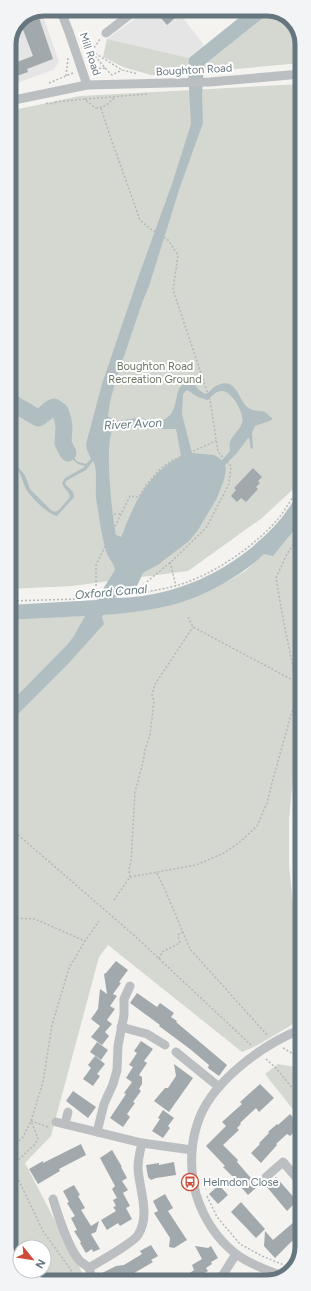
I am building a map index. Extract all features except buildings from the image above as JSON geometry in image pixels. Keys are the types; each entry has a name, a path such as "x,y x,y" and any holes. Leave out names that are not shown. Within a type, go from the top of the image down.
{"street":[{"name":"Mill Road","path":"63,16 87,85"},
{"path":"106,33 128,16"},
{"name":"Boughton Road","path":"16,100 87,85 210,82 295,75"},
{"path":"97,1132 104,1104 113,1084 117,1070 118,1046 124,1015 124,999 130,986"},
{"path":"121,1027 147,1034 165,1045"},
{"path":"276,1273 236,1254 224,1242 204,1215 193,1183 192,1150 197,1124 214,1092 242,1064 274,1043 295,1032"},
{"path":"176,1052 219,1087"},
{"path":"68,1112 61,1123 142,1143 192,1150"},
{"path":"90,1268 130,1243 138,1235 144,1222 138,1168 142,1143"},
{"path":"266,1177 283,1162 295,1176"},
{"path":"53,1199 71,1247 81,1262 90,1268 91,1275"},
{"path":"223,1275 236,1254"}],"path":[{"path":"92,51 106,33"},
{"path":"80,39 112,75 122,70"},
{"path":"92,51 122,70 137,74"},
{"path":"51,82 66,76 68,57"},
{"path":"54,92 55,103 153,93"},
{"path":"85,99 95,108 101,108 106,106 115,97"},
{"path":"101,108 140,220 149,228 168,240 178,255 173,290 207,389 218,452 231,466 229,484 206,528 173,560 137,590 116,597"},
{"path":"96,598 96,565 130,496 139,497 146,485 161,468 180,456 192,452 216,440"},
{"path":"16,601 116,597 176,586 187,582 218,567 250,546 278,519 295,496"},
{"path":"114,514 121,514"},
{"path":"130,877 196,865 224,853 240,842 257,826 267,803 295,701 295,682 276,578 286,556 295,541"},
{"path":"170,562 176,586"},
{"path":"188,617 193,627 295,682"},
{"path":"114,900 130,877 129,869 131,862 135,792 150,735 154,701 152,695 155,684 193,627"},
{"path":"16,833 158,959 259,1052 276,1068 295,1091"},
{"path":"157,873 190,949 274,1043 295,1055"},
{"path":"16,918 35,920 85,941"},
{"path":"16,1144 23,1137 31,1121 43,1082 54,1018 69,968 85,941 100,921"},
{"path":"158,959 162,952 180,943 178,935 183,932"},
{"path":"31,1121 46,1127 54,1128 61,1123"},
{"path":"16,1161 35,1144 38,1139 31,1121"},
{"path":"16,1179 43,1231 71,1270 72,1275"},
{"path":"203,1179 206,1194 217,1217 240,1244 262,1256 287,1266"}],"shaded area":[{"path":"43,16 59,62 53,70 16,83 16,44 18,33 24,24 33,18"},
{"path":"138,16 181,16 204,45 189,58 107,39"}],"green space":[{"path":"265,16 278,18 283,21 293,33 295,44 295,64 203,72 204,65"},
{"path":"107,39 189,58 188,75 151,75 123,67 103,57"},
{"name":"Boughton Road Recreation Ground","path":"295,84 295,487 262,518 188,571 72,586 16,589 16,110 80,96"},
{"path":"295,530 295,770 289,819 289,866 295,918 295,1008 293,1024 256,1046 242,1052 108,945 99,957 51,1136 25,1163 83,1275 52,1275 52,1239 16,1239 16,620 114,614 166,606 181,602 232,579 245,571 264,554 280,548"},
{"path":"278,1064 295,1067 295,1112 265,1074"}],"water":[{"path":"241,16 265,16 204,65 202,95 203,123 180,187 149,286 115,383 108,416 116,421 138,418 154,421 162,420 170,415 173,410 179,388 183,385 195,385 205,394 216,386 224,383 233,386 249,409 265,412 272,418 272,420 255,426 252,433 253,448 251,449 248,438 237,453 225,465 226,469 224,480 217,498 198,530 189,541 159,564 143,573 136,588 117,595 115,598 161,592 183,586 225,566 244,554 262,539 278,522 295,499 295,529 273,556 264,554 256,562 236,576 201,595 161,608 103,615 102,617 104,624 68,664 16,716 16,697 67,645 74,636 85,616 16,620 16,605 96,600 115,570 107,554 103,538 96,498 95,464 93,461 86,470 66,481 65,484 73,492 74,497 57,516 45,510 28,492 16,465 25,475 30,489 51,510 55,512 59,510 70,497 62,483 65,478 85,466 78,464 70,457 62,444 63,417 59,411 54,408 38,419 16,406 16,404 38,416 53,406 60,410 64,416 64,443 71,455 78,462 86,464 91,459 86,444 102,384 172,184 191,124 188,71 189,58","holes":["187,390 198,397 207,400 217,392 226,392 234,399 242,414 242,423 240,428 231,439 230,451 222,460 214,455 192,453 182,414 183,394","130,424 161,429 176,429 181,456 163,468 143,491 137,500 121,537 116,535 114,525 109,464 110,437 113,429"]}],"waterway":[{"path":"16,405 38,418 54,407 60,411 64,427 63,443 68,453"}],"place":[{"name":"Helmdon Close","path":"190,1182"}],"water label":[{"name":"River Avon","path":"133,424"},
{"name":"Oxford Canal","path":"111,592"}]}
